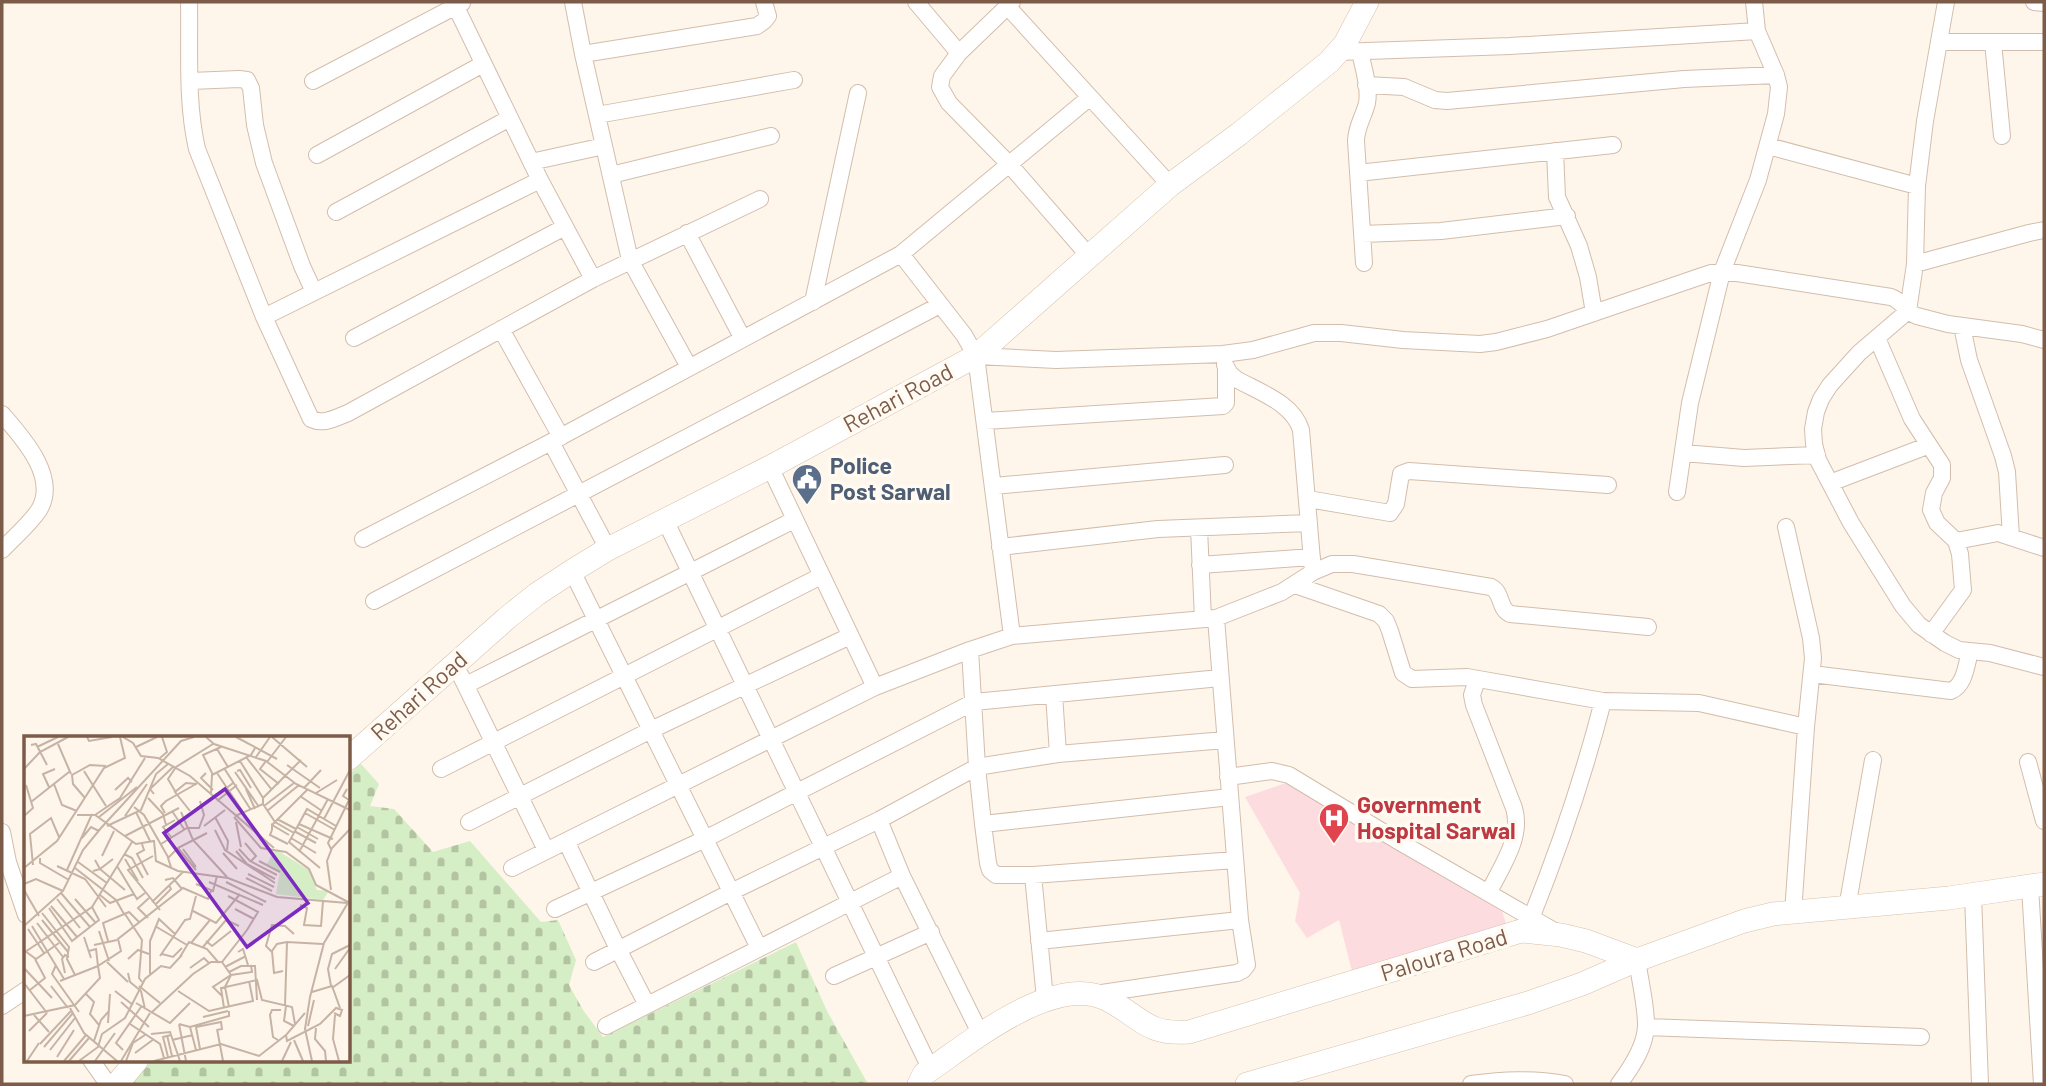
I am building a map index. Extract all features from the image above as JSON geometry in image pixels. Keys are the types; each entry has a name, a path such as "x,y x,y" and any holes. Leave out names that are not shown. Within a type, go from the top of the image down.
{"main road":[{"name":"Rehari Road","path":"350,757 537,594 572,571 608,549 769,467 976,356 1170,185 1329,62 1349,52 1353,31 1367,2"},
{"path":"1247,1084 1528,1003 1744,921 1773,914 1973,895 2037,886"},
{"name":"Paloura Road","path":"1094,994 1110,1001 1151,1029 1169,1034 1189,1032 1521,931 1561,935 1586,941 1637,960"},
{"path":"925,1077 981,1035 1045,999 1076,993 1094,994"},
{"path":"117,1084 135,1062"}],"street":[{"path":"189,2 191,81 197,149 264,317 311,419 318,422 326,422 348,413 593,279 760,199"},
{"path":"573,2 630,260 690,367"},
{"path":"583,54 757,26 768,16 764,2"},
{"path":"916,2 959,53"},
{"path":"1677,492 1690,403 1722,272 1758,180 1778,97 1776,75 1757,31 1754,2"},
{"path":"1946,2 1925,121 1917,186 1915,264 1908,311 1859,353 1830,385 1816,412 1814,444 1851,523 1903,606 1920,625 1945,643 1970,652 1990,653 2044,667"},
{"path":"2034,2 2044,3"},
{"path":"313,81 460,4 484,64 531,162 593,279"},
{"path":"1089,256 1009,164 949,103 940,86 942,76 959,53 1010,4 1089,98 1170,185"},
{"path":"1364,263 1356,131 1367,103 1366,85 1349,52 1510,46 1757,31"},
{"path":"1939,42 2044,42"},
{"path":"1993,42 2002,136"},
{"path":"317,156 484,64"},
{"path":"1366,85 1404,87 1435,100 1447,101 1684,79 1776,75"},
{"path":"191,81 247,80 251,88 255,125 264,163 314,292"},
{"path":"597,115 794,80"},
{"path":"813,302 858,93"},
{"path":"363,539 556,440 901,254 1089,98"},
{"path":"336,212 510,118"},
{"path":"611,175 771,136"},
{"path":"1358,173 1613,145"},
{"path":"531,162 604,146"},
{"path":"1768,146 1917,186"},
{"path":"1555,151 1557,197 1575,232 1594,313"},
{"path":"264,317 540,180"},
{"path":"1362,234 1441,231 1567,216"},
{"path":"355,338 565,227"},
{"path":"1915,264 2044,230"},
{"path":"687,233 743,339"},
{"path":"901,254 964,335 976,356 1012,636"},
{"path":"976,356 1056,360 1224,360 1314,333 1341,332 1403,340 1480,344 1520,336 1699,277 1722,272 1891,297 1917,316 2044,340"},
{"path":"374,601 940,305"},
{"path":"1962,326 1969,360 2007,472 2011,537"},
{"path":"501,329 556,440 578,494 608,549"},
{"path":"1877,338 1912,419 1927,446 1942,465 1942,478 1934,493 1931,510 1937,523 1956,541 1960,554 1963,590 1931,634"},
{"path":"985,421 1223,406 1227,403 1224,360"},
{"path":"512,868 875,687 970,650 1012,636 1209,618 1282,592 1296,584 1313,564 1298,419 1283,406 1236,379 1224,360"},
{"path":"2,415 32,452 44,482 38,510 2,550"},
{"path":"1830,483 1927,446"},
{"path":"1683,453 1744,458 1817,455"},
{"path":"994,486 1225,464"},
{"path":"769,467 875,687"},
{"path":"1308,499 1390,513 1396,504 1401,474 1409,471 1608,485"},
{"path":"665,520 876,957 925,1077"},
{"path":"466,685 794,520"},
{"path":"1000,547 1158,529 1309,523"},
{"path":"1786,527 1811,638 1812,674 1793,913"},
{"path":"1094,994 1237,973 1247,965 1240,920 1220,678 1200,565 1199,528"},
{"path":"1956,541 1998,533 2044,548"},
{"path":"1200,565 1353,564 1491,587 1497,591 1504,611 1510,614 1648,627"},
{"path":"572,571 759,948"},
{"path":"440,769 821,576"},
{"path":"1296,584 1379,614 1386,621 1403,673 1412,679 1467,677 1603,701 1699,703 1806,727"},
{"path":"468,822 651,730 850,636"},
{"path":"970,650 983,824 988,863 990,870 996,875 1033,876 1235,860"},
{"path":"1812,674 1951,691 1957,688 1962,680 1970,652"},
{"path":"455,664 546,850"},
{"path":"555,909 705,839 974,702 1220,678"},
{"path":"1477,680 1472,695 1474,705 1514,808 1517,825 1489,892"},
{"path":"1054,694 1058,754"},
{"path":"1532,916 1580,785 1603,701"},
{"path":"594,962 879,820 977,767 1058,754 1225,740"},
{"path":"1847,908 1873,760"},
{"path":"2028,762 2044,821"},
{"path":"1228,777 1272,771 1289,775 1561,935"},
{"path":"983,824 1230,797"},
{"path":"879,820 902,876 981,1035"},
{"path":"2,832 8,862 24,909"},
{"path":"566,841 647,1005"},
{"path":"606,1026 902,876"},
{"path":"1033,876 1045,999"},
{"path":"2037,886 2042,1084"},
{"path":"1973,895 1980,1084"},
{"path":"1039,941 1240,920"},
{"path":"834,976 931,932"},
{"path":"1619,1084 1630,1070 1642,1044 1646,1027 1637,960"},
{"path":"2,1006 24,991"},
{"path":"1646,1027 1921,1037"},
{"path":"92,1062 108,1084"},
{"path":"1471,1084 1534,1079 1565,1084"}],"shaded area":[{"name":"Government Hospital Sarwal","path":"1286,783 1500,905 1507,926 1353,975 1339,920 1307,938 1295,921 1300,893 1245,797"}],"green space":[{"path":"361,764 379,784 370,806 394,809 433,852 470,841 541,922 558,920 576,960 569,985 603,1037 796,942 827,1011 868,1084 127,1084 143,1062 350,1062 350,773"}],"place":[{"name":"Police Post Sarwal","path":"807,506"},
{"name":"Government Hospital Sarwal","path":"1334,845"}]}
